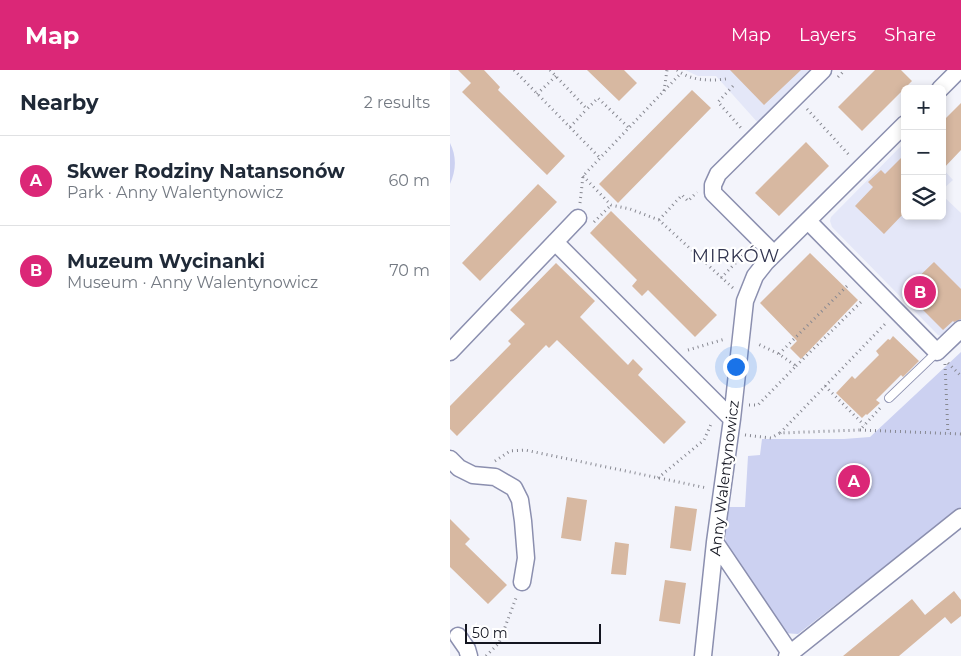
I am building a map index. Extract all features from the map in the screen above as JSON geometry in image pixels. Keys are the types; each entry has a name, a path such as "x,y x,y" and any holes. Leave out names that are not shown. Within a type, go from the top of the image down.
{"street":[{"path":"774,254 713,193 713,185 718,174 823,70"},
{"path":"944,85 959,70"},
{"name":"Anny Walentynowicz","path":"703,656 745,301 755,276 774,254 901,128"},
{"path":"450,352 578,218"},
{"path":"808,221 941,356 961,329"},
{"path":"555,242 668,356 731,426"},
{"path":"450,459 459,468 473,475 495,477 514,488 520,500 526,558 522,582"},
{"path":"715,542 788,654 961,517"},
{"path":"458,636 467,649 469,656"}],"lane":[{"path":"889,398 941,356"}],"path":[{"path":"514,70 600,158"},
{"path":"550,70 587,109"},
{"path":"664,91 667,70"},
{"path":"677,70 681,73 710,81 726,79"},
{"path":"578,218 583,176 681,73"},
{"path":"538,94 556,76"},
{"path":"570,126 598,98 629,128"},
{"path":"807,109 854,160"},
{"path":"583,176 611,205 630,209 659,220 737,292"},
{"path":"721,278 753,245"},
{"path":"778,354 854,279"},
{"path":"743,404 758,405 868,294"},
{"path":"731,426 771,438 780,433 887,322"},
{"path":"668,356 731,338"},
{"path":"751,341 778,354 796,366"},
{"path":"941,356 948,434"},
{"path":"825,386 864,425"},
{"path":"860,430 889,398"},
{"path":"780,433 860,430 961,434"},
{"path":"473,475 510,451 525,450 722,491"},
{"path":"486,656 499,643 522,582"}],"shaded area":[{"path":"685,70 814,70 759,124 716,76 698,76"},
{"path":"450,143 454,153 455,164 450,184"},
{"path":"901,146 901,220 946,220 946,199 961,213 961,322 945,337 938,335 832,227 831,217"},
{"path":"946,172 953,180 946,186"},
{"path":"961,352 961,507 798,634 783,633 725,545 728,507 745,507 748,456 760,455 762,439 844,439 870,437"}],"building":[{"path":"458,70 484,70 500,87 498,90 565,156 547,175 462,92 471,83"},
{"path":"587,70 624,70 637,83 619,101"},
{"path":"730,70 801,70 764,105"},
{"path":"875,70 901,70 912,81 908,85 901,85 901,92 862,131 838,107"},
{"path":"692,90 711,108 618,203 599,184"},
{"path":"961,103 961,150 946,166 946,130 946,118"},
{"path":"806,142 829,166 779,216 755,193"},
{"path":"901,158 901,216 884,234 855,206 873,187 868,182 881,170 885,174"},
{"path":"538,184 557,202 480,281 462,263"},
{"path":"611,211 717,315 695,337 648,290 642,296 632,286 637,280 590,233"},
{"path":"810,253 858,300 801,359 790,348 797,341 760,303"},
{"path":"934,262 961,289 961,319 953,321 943,330 904,291"},
{"path":"556,263 595,301 580,317 628,365 633,359 643,369 638,375 686,422 664,444 557,340 549,348 546,345 457,436 450,429 450,406 511,344 508,341 525,324 510,310"},
{"path":"893,336 919,361 903,377 901,375 876,400 880,403 862,418 836,393 852,376 855,379 879,355 876,351"},
{"path":"567,497 587,500 581,541 561,538"},
{"path":"675,506 697,509 691,551 670,548"},
{"path":"450,519 470,539 465,544 507,585 488,604 450,567"},
{"path":"615,542 629,544 626,575 611,574"},
{"path":"665,580 686,583 680,624 659,621"},
{"path":"954,591 961,600 961,616 951,624 945,617 899,656 843,656 912,599 925,615"}],"place":[{"name":"Muzeum Wycinanki","path":"920,292"},
{"name":"Skwer Rodziny Natansonów","path":"854,481"}],"district":[{"name":"MIRKÓW","path":"736,256"}]}
